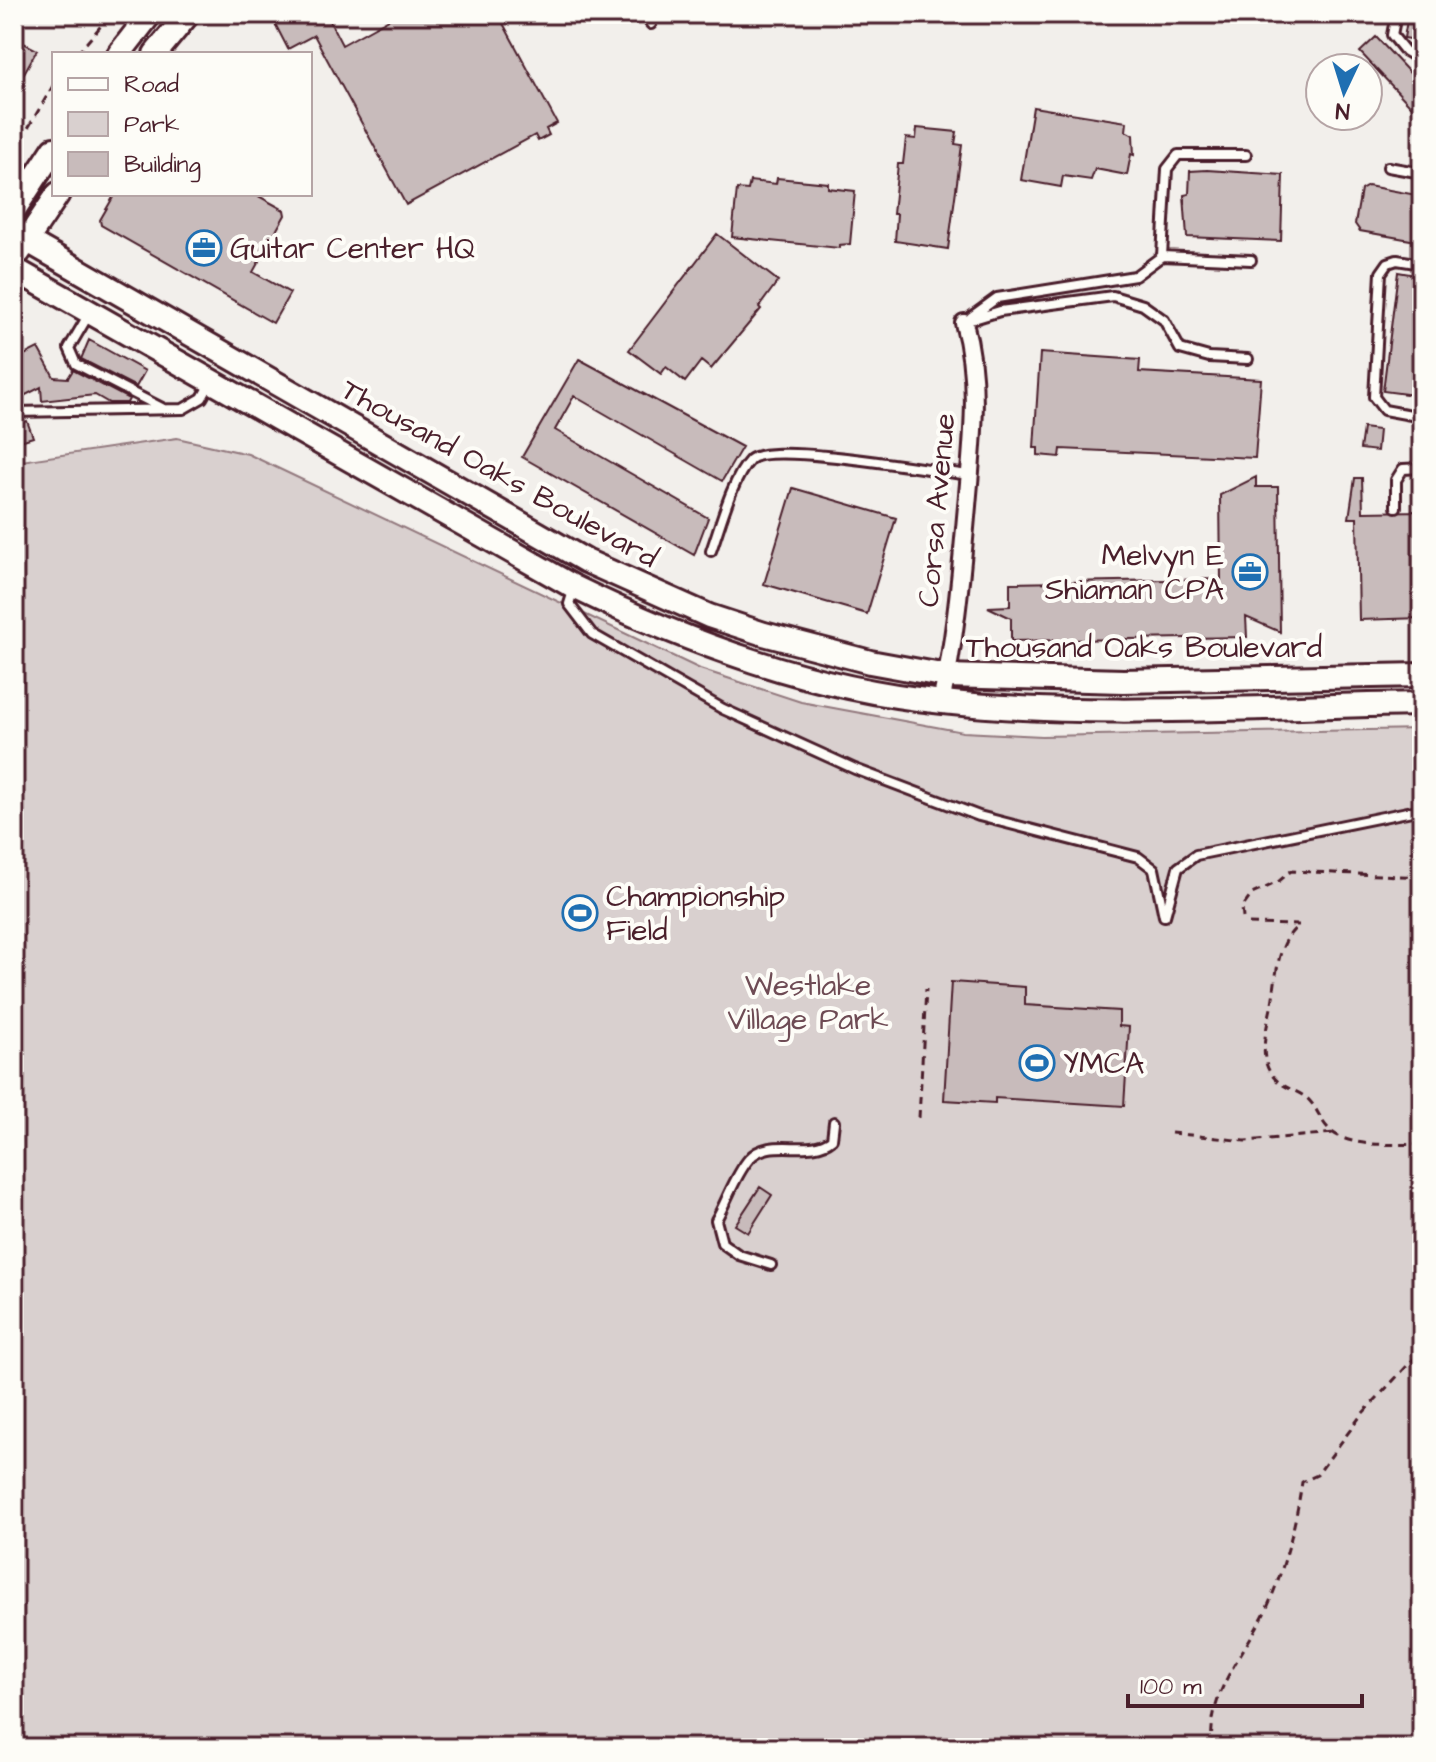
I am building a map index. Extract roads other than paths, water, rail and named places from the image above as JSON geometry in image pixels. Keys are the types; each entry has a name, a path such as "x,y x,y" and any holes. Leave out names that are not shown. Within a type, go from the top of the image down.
{"main road":[{"path":"121,52 150,14"},
{"path":"157,52 188,14"},
{"path":"14,210 52,152"},
{"path":"18,244 56,196"},
{"name":"Thousand Oaks Boulevard","path":"18,244 335,416 586,561 709,616 764,634 947,676 1137,681 1422,675"},
{"name":"Thousand Oaks Boulevard","path":"14,269 574,587 649,624 753,661 823,681 941,702 1044,710 1422,704"},
{"path":"321,443 335,416"},
{"path":"574,587 586,561"}],"street":[{"name":"Corsa Avenue","path":"941,702 947,676 970,476 973,355 964,323"}],"lane":[{"path":"644,14 651,24"},
{"path":"1396,14 1392,35 1405,51 1422,61"},
{"path":"1162,256 1167,169 1178,155 1246,155"},
{"path":"1388,167 1422,173"},
{"path":"964,323 997,298 1135,276 1162,256 1251,260"},
{"path":"1422,264 1397,260 1388,263 1381,273 1374,397 1384,410 1422,417"},
{"path":"964,323 1000,311 1113,296 1143,305 1164,320 1180,349 1209,357 1248,359"},
{"path":"90,311 69,348 76,364 131,395 167,410"},
{"path":"14,412 167,410 193,406 211,381"},
{"path":"711,551 747,464 761,454 832,457 970,476"},
{"path":"1396,507 1396,480 1403,469 1422,468"},
{"path":"574,587 569,604 592,634 723,709 855,769 979,816 1138,857 1154,869 1164,916 1178,868 1196,855 1422,809"},
{"path":"771,1265 739,1255 722,1243 716,1220 749,1159 767,1148 824,1146 832,1139 834,1122"}],"place":[{"name":"Guitar Center HQ","path":"204,248"},
{"name":"Melvyn E Shiaman CPA","path":"1250,572"},
{"name":"Championship Field","path":"580,913"},
{"name":"YMCA","path":"1037,1063"}],"park label":[{"name":"Westlake Village Park","path":"808,1002"}]}
